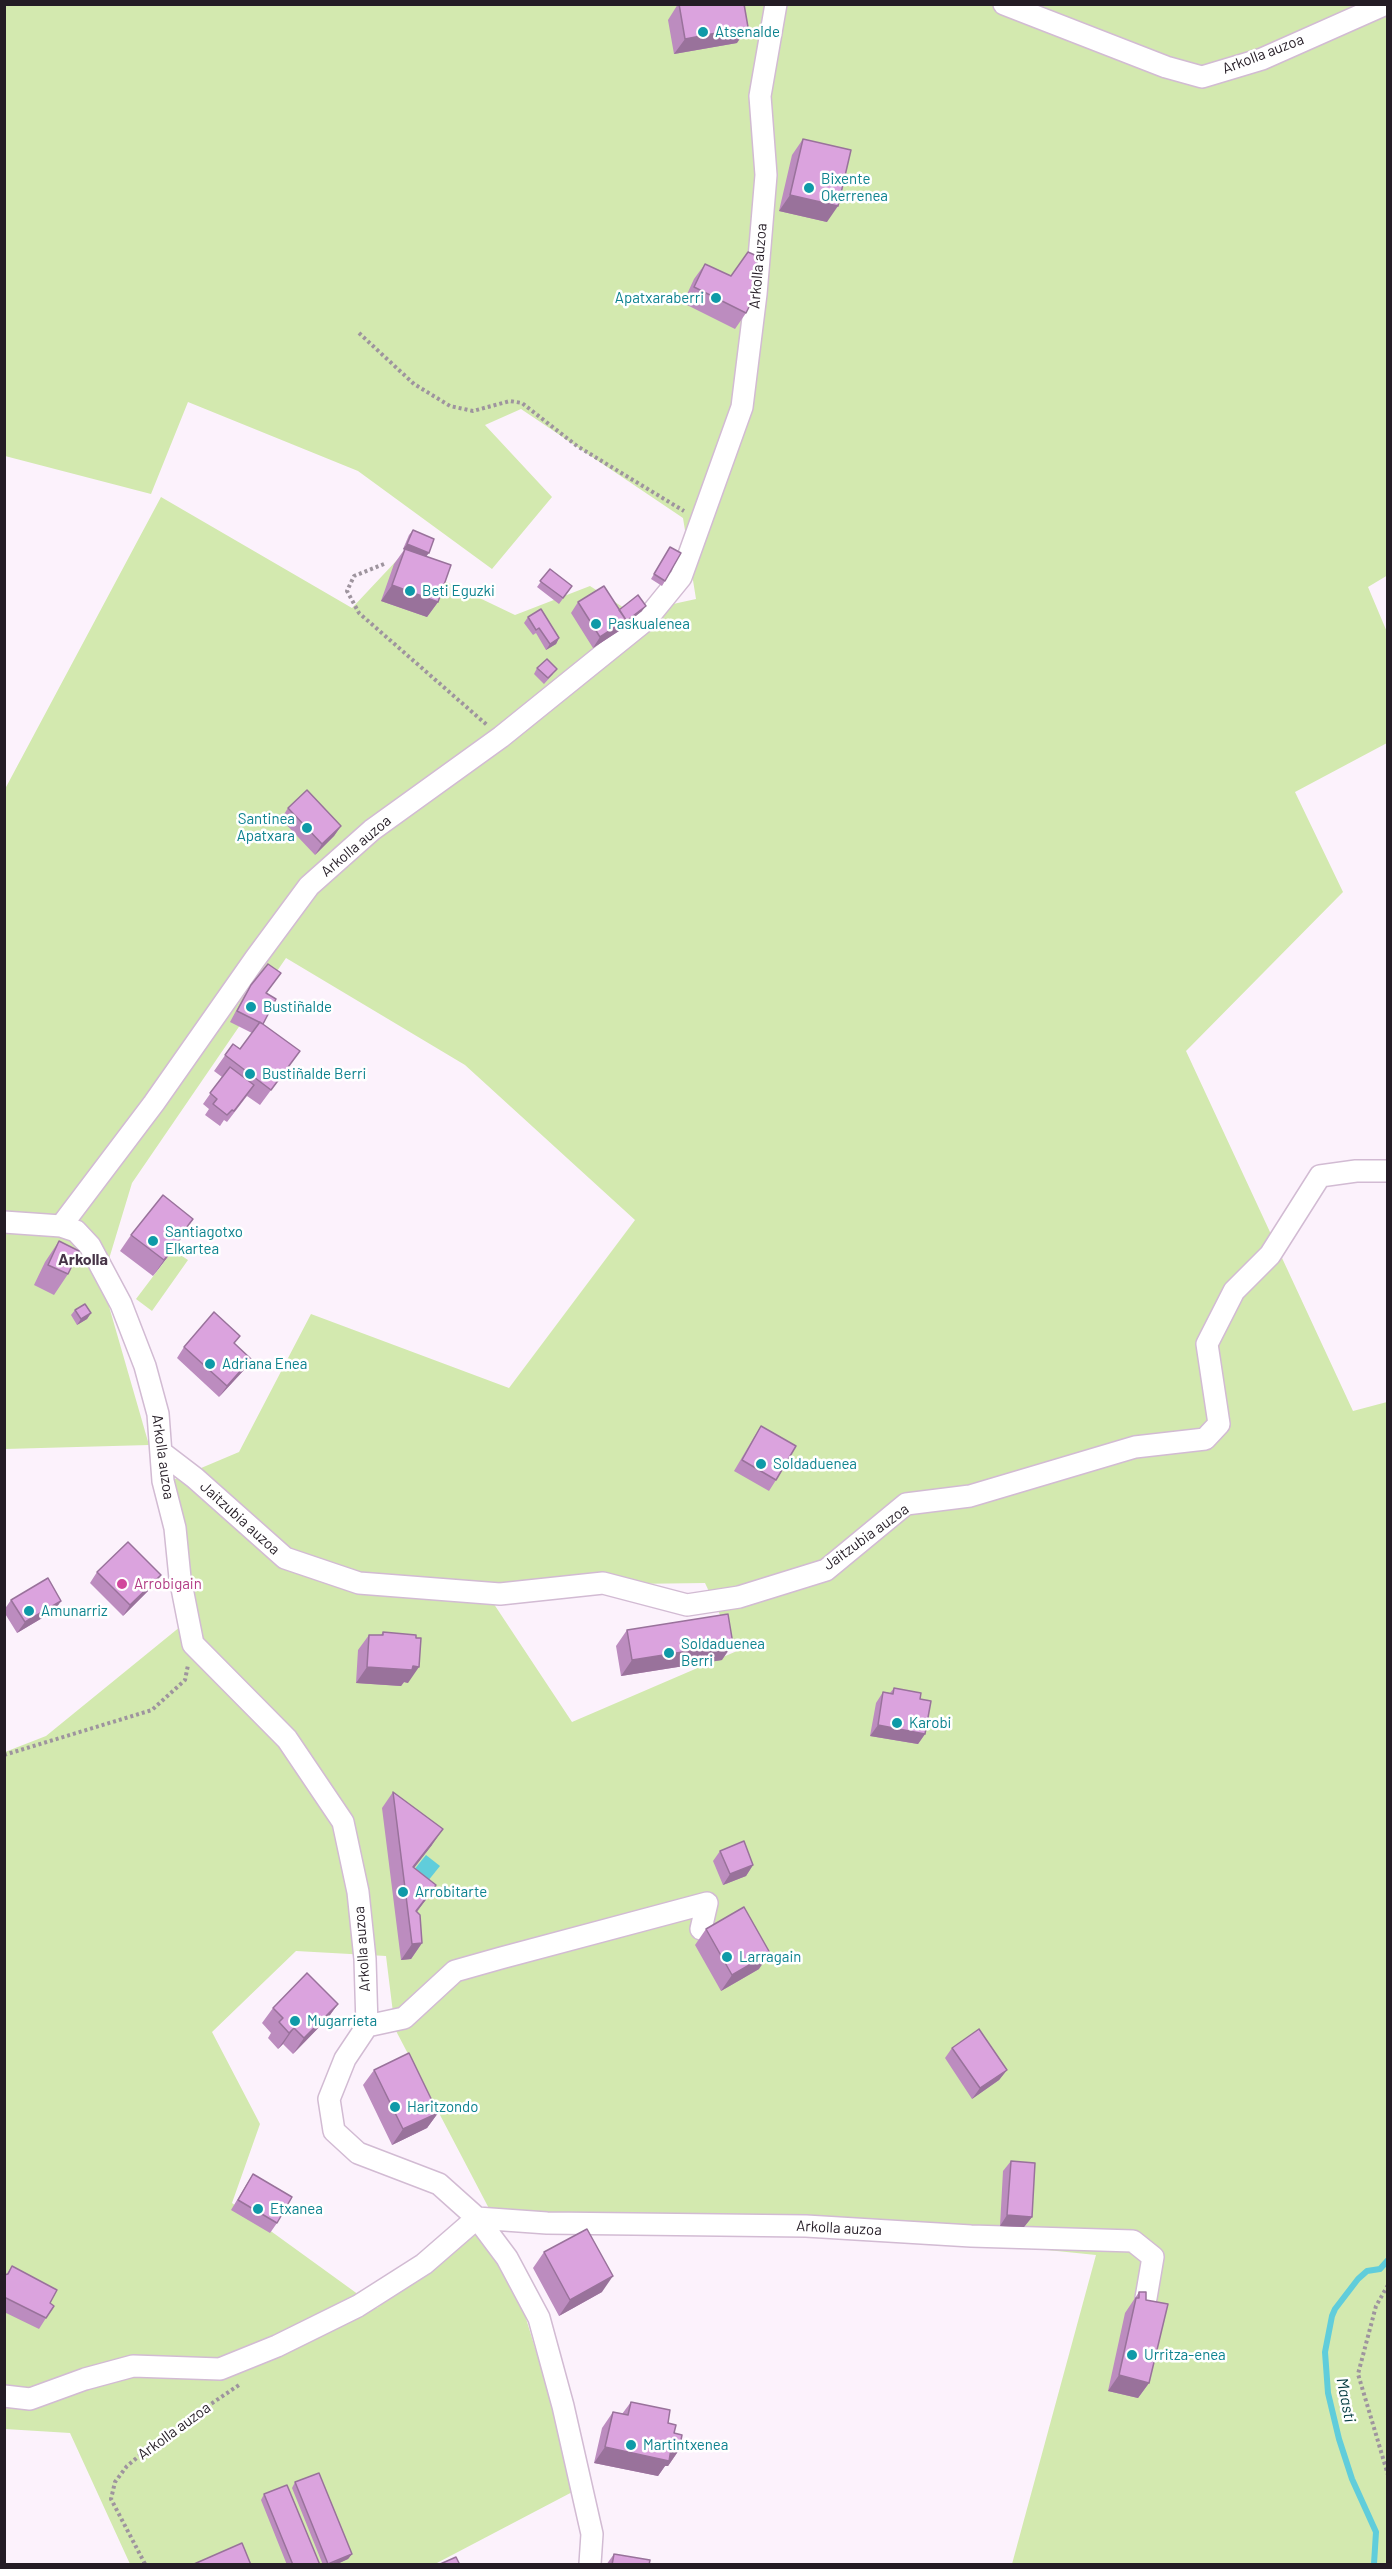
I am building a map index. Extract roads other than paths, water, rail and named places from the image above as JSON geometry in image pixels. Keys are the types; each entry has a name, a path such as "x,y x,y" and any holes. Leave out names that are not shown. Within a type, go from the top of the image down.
{"street":[{"name":"Arkolla auzoa","path":"61,1226 154,1103 309,886 372,830 501,737 646,620 681,577 742,407 756,294 766,175 760,96 776,4"},
{"name":"Arkolla auzoa","path":"1004,4 1166,67 1202,77 1262,58 1386,4"},
{"name":"Jaitzubia auzoa","path":"161,1452 285,1558 358,1583 500,1594 603,1582 687,1605 739,1598 826,1570 906,1504 970,1496 1135,1447 1205,1439 1220,1424 1207,1344 1234,1291 1270,1255 1320,1176 1356,1171 1388,1171"},
{"name":"Arkolla auzoa","path":"4,1222 61,1226 76,1231 90,1246 121,1304 145,1366 156,1404 163,1481 175,1528 180,1578 193,1644 287,1739 343,1822 358,1892 362,1925 367,2026"},
{"path":"590,2565 592,2534 563,2406 539,2318 507,2258 477,2218 439,2184 358,2153 334,2131 329,2099 345,2059 367,2026 404,2018 455,1971 707,1903 701,1929"},
{"name":"Arkolla auzoa","path":"477,2218 547,2223 806,2226 971,2236 1134,2241 1153,2256 1146,2298"},
{"path":"4,2396 30,2399 85,2379 133,2366 220,2368 277,2346 358,2306 424,2264 477,2218"}],"water":[{"path":"426,1855 440,1866 419,1892 405,1881"}],"waterway":[{"name":"Maasti","path":"1374,2564 1376,2532 1352,2479 1339,2439 1328,2393 1325,2352 1335,2309 1358,2279 1367,2271 1380,2269 1388,2260"}],"place":[{"name":"Atsenalde","path":"703,32"},
{"name":"Bixente Okerrenea","path":"809,188"},
{"name":"Apatxaraberri","path":"716,298"},
{"name":"Beti Eguzki","path":"410,591"},
{"name":"Paskualenea","path":"596,624"},
{"name":"Santinea Apatxara","path":"307,828"},
{"name":"Bustiñalde","path":"251,1007"},
{"name":"Bustiñalde Berri","path":"250,1074"},
{"name":"Santiagotxo Elkartea","path":"153,1241"},
{"name":"Adriana Enea","path":"210,1364"},
{"name":"Soldaduenea","path":"761,1464"},
{"name":"Arrobigain","path":"122,1584"},
{"name":"Amunarriz","path":"29,1611"},
{"name":"Soldaduenea Berri","path":"669,1653"},
{"name":"Karobi","path":"897,1723"},
{"name":"Arrobitarte","path":"403,1892"},
{"name":"Larragain","path":"727,1957"},
{"name":"Mugarrieta","path":"295,2021"},
{"name":"Haritzondo","path":"395,2107"},
{"name":"Etxanea","path":"258,2209"},
{"name":"Urritza-enea","path":"1132,2355"},
{"name":"Martintxenea","path":"631,2445"}],"district":[{"name":"Arkolla","path":"83,1260"}]}
